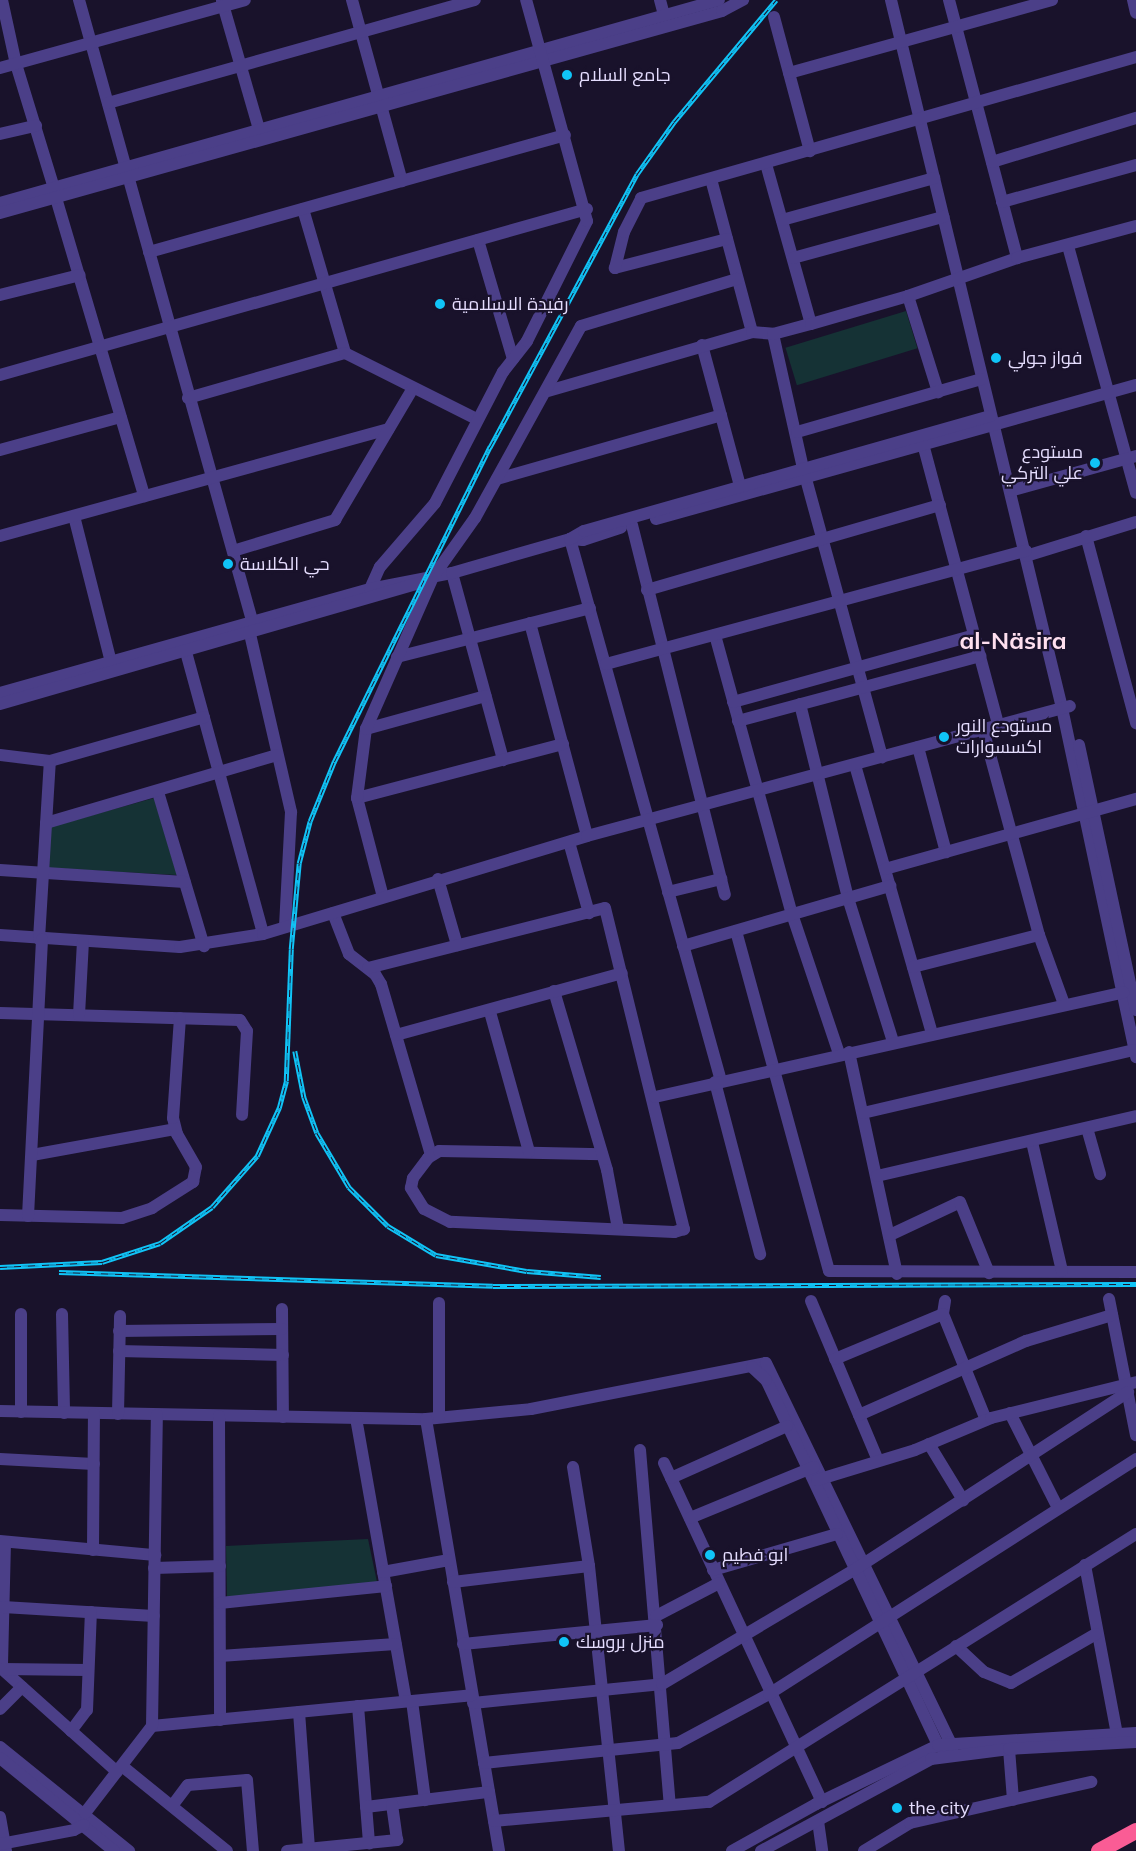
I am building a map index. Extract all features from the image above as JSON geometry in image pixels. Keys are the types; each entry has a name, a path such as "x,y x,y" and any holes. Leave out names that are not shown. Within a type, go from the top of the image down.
{"highway":[{"path":"1099,1851 1136,1831"}],"street":[{"path":"2,0 16,64 144,496"},
{"path":"79,0 128,173 168,327 233,551 251,629 292,819 285,927"},
{"path":"0,68 223,3 245,0"},
{"path":"352,0 402,181"},
{"path":"108,103 475,0"},
{"path":"370,590 380,567 431,510 477,419 513,359 527,341 584,231 587,209 526,0"},
{"path":"660,0 664,15"},
{"path":"542,56 664,15 719,0"},
{"path":"0,213 55,193 380,101 542,56 722,11 743,0"},
{"path":"863,1113 1135,1053 1133,1008 1091,811 1034,570 1026,554 992,421 891,0"},
{"path":"949,0 1017,258"},
{"path":"789,73 1052,0"},
{"path":"1133,0 1136,13"},
{"path":"223,3 259,129"},
{"path":"774,17 810,151"},
{"path":"727,239 615,268 624,232 641,198 977,105 1136,57"},
{"path":"128,173 259,129 380,101"},
{"path":"992,162 1136,118"},
{"path":"0,134 36,126"},
{"path":"149,252 565,135"},
{"path":"766,164 811,324"},
{"path":"1002,202 1136,165"},
{"path":"782,220 934,178"},
{"path":"711,179 752,332"},
{"path":"0,203 55,193"},
{"path":"303,209 345,353"},
{"path":"0,375 587,209"},
{"path":"793,258 943,217"},
{"path":"548,391 752,332 772,334 811,324 908,296 1017,258 1136,226"},
{"path":"478,240 513,359"},
{"path":"1068,246 1110,393 1131,457 1136,493"},
{"path":"0,295 80,274"},
{"path":"383,897 357,798 366,729 433,577 466,532 548,391 581,326 737,279"},
{"path":"908,296 938,392"},
{"path":"772,334 822,538 882,757"},
{"path":"702,345 742,490"},
{"path":"188,398 345,353 477,419"},
{"path":"797,432 982,379"},
{"path":"0,704 186,652 370,590 452,573 570,539 584,531 992,421 1136,385"},
{"path":"233,551 335,520 413,388"},
{"path":"496,479 721,415"},
{"path":"0,450 121,417"},
{"path":"805,472 924,444 992,421"},
{"path":"0,536 389,429"},
{"path":"924,444 999,724"},
{"path":"1010,491 1131,457"},
{"path":"570,539 583,540 742,490"},
{"path":"647,590 940,505"},
{"path":"74,516 111,662"},
{"path":"606,664 957,570 1026,554 1136,522"},
{"path":"632,525 725,894"},
{"path":"1086,536 1136,723"},
{"path":"570,539 683,946 760,1254"},
{"path":"452,573 503,760"},
{"path":"0,693 111,662 408,589 433,577"},
{"path":"397,657 590,608"},
{"path":"530,623 587,836"},
{"path":"715,634 756,791 792,914 844,1053 863,1113 897,1274"},
{"path":"733,702 975,635"},
{"path":"186,652 262,934"},
{"path":"738,721 980,656"},
{"path":"366,729 486,696"},
{"path":"800,705 815,775 848,898 893,1042"},
{"path":"0,935 83,942 204,946 262,934 438,879 587,836 1066,707"},
{"path":"0,755 50,761 204,717"},
{"path":"983,729 1039,935 1064,1004"},
{"path":"357,798 563,744"},
{"path":"918,747 946,852"},
{"path":"46,824 277,755"},
{"path":"28,1216 50,761"},
{"path":"855,765 932,1034"},
{"path":"158,792 204,946"},
{"path":"885,869 1136,799"},
{"path":"1091,811 1123,992 1133,1008"},
{"path":"568,842 589,913"},
{"path":"0,870 185,882"},
{"path":"438,879 457,945"},
{"path":"668,892 722,879"},
{"path":"683,946 890,886"},
{"path":"368,968 605,908 655,1097 686,1226 674,1232 443,1220 420,1205 411,1188 413,1178 431,1155 439,1151 602,1154"},
{"path":"333,913 349,954 368,968 381,984 431,1155"},
{"path":"736,931 776,1069 829,1271 897,1274 1136,1272"},
{"path":"913,967 1039,935"},
{"path":"79,1015 83,942"},
{"path":"396,1035 490,1012 554,991 622,973"},
{"path":"554,991 602,1154 618,1229"},
{"path":"655,1097 1123,992"},
{"path":"490,1012 529,1152"},
{"path":"0,1013 240,1020 245,1024 242,1115"},
{"path":"0,1215 102,1220 152,1208 196,1176 195,1164 175,1129 180,1018"},
{"path":"877,1176 1032,1142 1136,1116"},
{"path":"1087,1128 1100,1173"},
{"path":"32,1155 175,1129"},
{"path":"1032,1142 1062,1271"},
{"path":"890,1235 960,1202 989,1273"},
{"path":"1109,1299 1130,1386 1136,1435"},
{"path":"810,1301 878,1460"},
{"path":"439,1302 432,1418 449,1560 499,1851"},
{"path":"835,1359 944,1308 986,1420"},
{"path":"282,1309 283,1417"},
{"path":"21,1314 21,1412"},
{"path":"62,1314 64,1413"},
{"path":"859,1415 1026,1341 1112,1315"},
{"path":"118,1414 120,1316"},
{"path":"119,1331 282,1329"},
{"path":"119,1351 283,1355"},
{"path":"0,1411 432,1418 531,1409 766,1363 815,1474 884,1618 916,1671 947,1747"},
{"path":"752,1367 766,1380 787,1426 815,1474 837,1534 859,1566"},
{"path":"690,1518 815,1474 878,1460 929,1444 986,1420 1130,1386"},
{"path":"152,1726 409,1701 473,1699 662,1684 859,1566 963,1500 1130,1386"},
{"path":"1011,1413 1058,1508"},
{"path":"93,1550 94,1414"},
{"path":"0,1817 4,1846 85,1819 152,1726 157,1415"},
{"path":"219,1416 220,1719"},
{"path":"357,1418 425,1800"},
{"path":"671,1478 787,1426"},
{"path":"929,1444 963,1500"},
{"path":"640,1450 662,1684 670,1805"},
{"path":"0,1459 94,1464"},
{"path":"484,1763 667,1746 769,1694 884,1618 1136,1459"},
{"path":"664,1463 769,1694 822,1802"},
{"path":"573,1467 590,1566 619,1851"},
{"path":"713,1570 837,1534"},
{"path":"494,1821 709,1802 1136,1534"},
{"path":"220,1566 154,1562 93,1550 2,1541 2,1669 71,1731 172,1806 227,1851"},
{"path":"383,1572 449,1560"},
{"path":"1085,1565 1096,1634 1117,1734"},
{"path":"453,1582 590,1566"},
{"path":"463,1644 596,1630 656,1620 719,1583"},
{"path":"220,1603 386,1586"},
{"path":"3,1607 154,1616"},
{"path":"71,1731 87,1710 91,1612"},
{"path":"884,1618 906,1680 947,1747"},
{"path":"956,1646 984,1672 1011,1683 1096,1634"},
{"path":"220,1656 396,1644"},
{"path":"2,1669 88,1670"},
{"path":"0,1709 22,1687"},
{"path":"358,1706 369,1844"},
{"path":"299,1712 309,1849"},
{"path":"732,1851 822,1802 947,1747 1136,1733"},
{"path":"761,1851 931,1759 947,1747 1010,1749 1136,1742"},
{"path":"0,1747 85,1819 114,1851"},
{"path":"1010,1749 1013,1800"},
{"path":"0,1758 129,1851"},
{"path":"172,1806 188,1785 247,1780 253,1851"},
{"path":"864,1851 910,1823 1091,1782"},
{"path":"366,1807 489,1792"},
{"path":"287,1851 397,1840 392,1804"},
{"path":"818,1821 822,1851"}],"green space":[{"path":"906,311 917,348 797,385 786,348"},
{"path":"154,798 177,875 49,868 50,827"},
{"path":"368,1539 377,1582 227,1598 226,1546"}],"railway":[{"path":"0,1267 102,1262 160,1243 212,1207 257,1156 279,1108 286,1081 291,949 299,863 310,821 334,762 490,447 637,174 674,122 776,0"},
{"path":"295,1051 304,1097 317,1133 349,1187 388,1226 436,1255 527,1271 601,1277"},
{"path":"59,1272 493,1286 1136,1284"}],"place":[{"name":"جامع السلام","path":"567,75"},
{"name":"رفيدة الاسلامية","path":"440,304"},
{"name":"فواز جولي","path":"996,358"},
{"name":"مستودع علي التركي","path":"1095,463"},
{"name":"حي الكلاسة","path":"228,564"},
{"name":"مستودع النور اكسسوارات","path":"944,737"},
{"name":"ابو فطيم","path":"710,1555"},
{"name":"منزل بروسك","path":"564,1642"},
{"name":"the city","path":"897,1808"}],"district":[{"name":"al-Näsira","path":"1013,641"}]}
